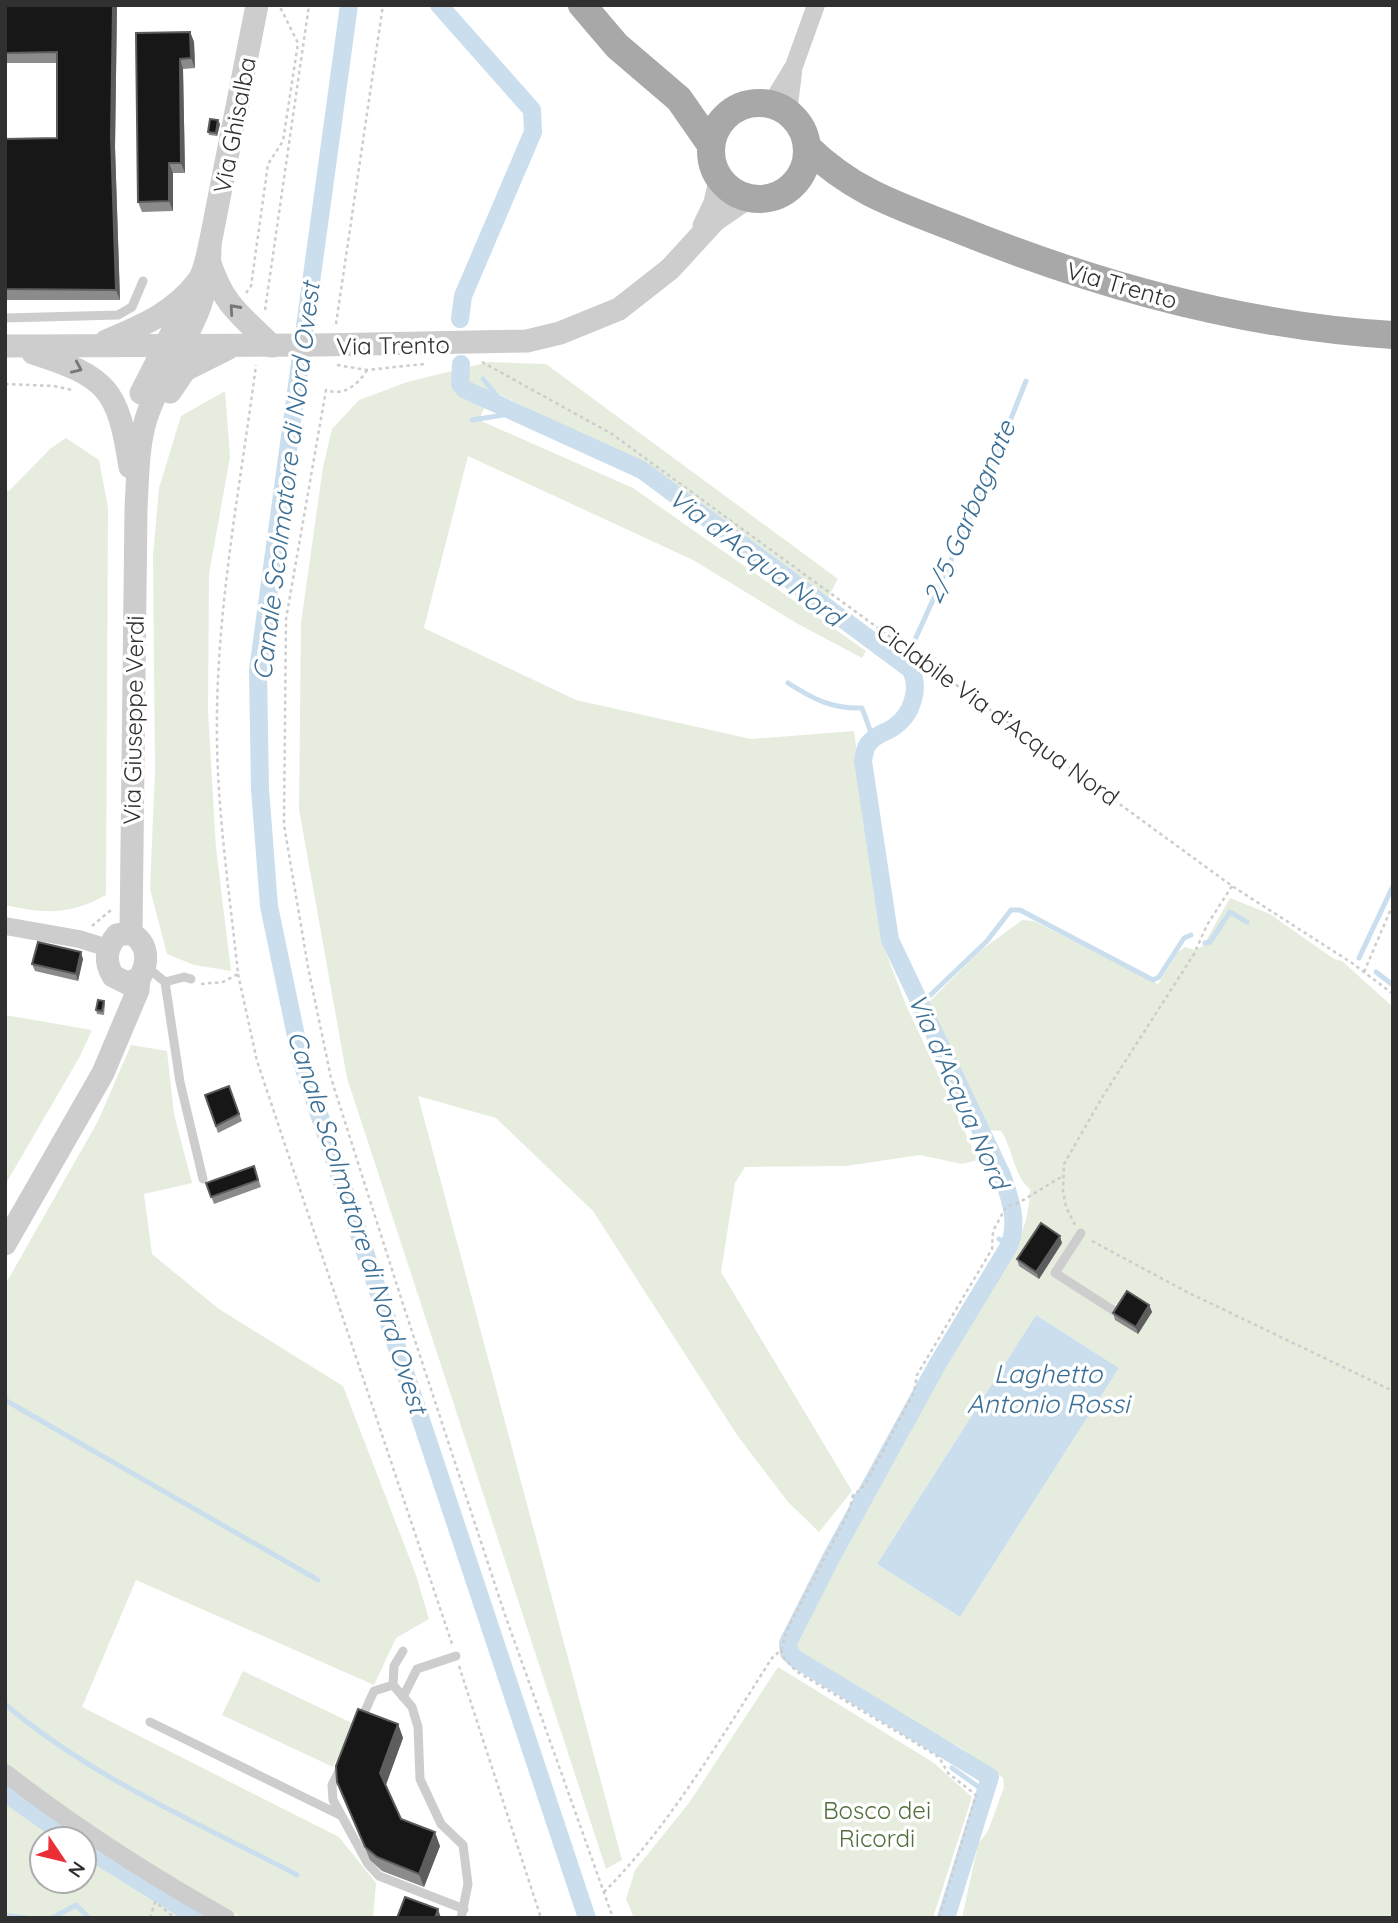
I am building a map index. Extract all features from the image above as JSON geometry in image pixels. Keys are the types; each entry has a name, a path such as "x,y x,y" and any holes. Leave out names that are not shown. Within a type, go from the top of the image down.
{"main road":[{"path":"582,5 617,46 679,99 711,145"},
{"path":"679,99 729,114"},
{"path":"747,198 730,190 720,180 713,167 711,145 719,125 729,114 756,103 779,108"},
{"name":"Via Trento","path":"779,108 802,128 808,148 863,192"},
{"path":"793,186 804,169 808,148"},
{"name":"Via Trento","path":"747,198 776,197 793,186 863,192 1057,266 1153,296 1271,322 1393,335"}],"street":[{"name":"Via Ghisalba","path":"173,346 206,262 257,5"},
{"path":"779,108 816,5"},
{"name":"Via Trento","path":"701,232 715,203 720,180"},
{"name":"Via Trento","path":"9,346 265,346 326,351 504,344 560,333 607,315 647,290 670,269 701,232 747,198"},
{"path":"97,346 146,325 166,312 206,262 231,308 265,346"},
{"name":"Via Giuseppe Verdi","path":"9,346 72,365 99,382 119,410 136,508"},
{"name":"Via Giuseppe Verdi","path":"128,454 136,405 173,346"},
{"name":"Via Giuseppe Verdi","path":"131,933 136,508 140,440 173,346"},
{"name":"Via Giuseppe Verdi","path":"136,508 145,449 177,379 206,358 233,346"},
{"path":"5,926 79,939 108,948"},
{"path":"5,1244 116,1048 138,990 135,975 142,943 131,933 117,935 108,948 109,969 135,975"},
{"path":"5,1773 46,1805 134,1863 226,1918"}],"lane":[{"path":"5,318 118,315 132,307 144,281"},
{"path":"135,975 165,982 188,978"},
{"path":"165,982 180,1082 203,1179"},
{"path":"1081,1233 1055,1273 1119,1314"},
{"path":"343,1762 332,1785 333,1800 368,1864 379,1876 463,1913 468,1884 463,1845 441,1824 419,1779 418,1727 412,1707 393,1685 394,1665 403,1651"},
{"path":"403,1697 417,1669 456,1656"},
{"path":"359,1727 374,1692 393,1685"},
{"path":"150,1722 340,1815"}],"path":[{"path":"231,308 251,286 268,164 283,141 287,116 298,43 279,5"},
{"path":"309,5 264,315 265,346 256,365 243,445 221,638 217,728 238,974 257,1061 541,1918"},
{"path":"383,5 326,351 367,370 428,363"},
{"name":"Ciclabile Via d’Acqua Nord","path":"472,361 489,365 527,389 612,434 1232,886 1364,972 1393,994"},
{"path":"248,365 256,365"},
{"path":"367,370 355,385 338,393 326,390 286,619 285,825 307,967 331,1077 402,1301 504,1612 613,1918"},
{"path":"5,384 54,386 81,393"},
{"path":"1232,886 1207,925 1194,954 1103,1096 1064,1164 1061,1177 1066,1207 1081,1233 1187,1292 1393,1391"},
{"path":"1364,972 1393,904"},
{"path":"79,939 80,927 94,926 109,914 113,907"},
{"path":"188,978 190,985 223,982 238,974"},
{"path":"604,1892 629,1868 712,1752 772,1658 781,1650 786,1632 849,1512 853,1496 865,1485 914,1392 917,1376 992,1249 993,1231 1006,1207 1020,1202 1061,1177"},
{"path":"781,1650 784,1658 796,1671 939,1757 948,1773 976,1795 939,1918"},
{"path":"150,1918 156,1902 175,1918"}],"green space":[{"path":"489,362 546,364 838,579 827,599 646,466 492,391 479,420 633,488 866,651 862,658 798,624 693,560 468,456 424,628 576,700 751,739 854,731 883,945 906,1005 978,1160 962,1164 920,1155 846,1166 745,1167 735,1183 721,1272 852,1491 819,1532 788,1502 737,1435 593,1211 496,1118 418,1096 622,1860 606,1869 347,1078 299,809 301,623 323,467 332,429 359,400 407,382"},
{"path":"225,391 230,457 209,574 208,712 216,848 231,971 194,965 167,954 150,889 155,771 153,556 159,488 181,416"},
{"path":"66,438 99,460 108,508 106,895 81,906 45,911 5,905 5,491 9,491 51,448"},
{"path":"1230,898 1270,914 1334,959 1342,961 1393,1007 1393,1918 962,1918 978,1844 988,1831 1004,1787 1003,1778 961,1748 881,1706 860,1688 815,1664 794,1647 904,1434 990,1287 1013,1253 1027,1215 1030,1189 1020,1178 1001,1131 987,1130 984,1126 927,1004 980,951 1022,920 1034,921 1158,984 1178,952 1185,947 1195,950 1203,946","holes":["1036,1315 1119,1368 960,1617 877,1564"]},
{"path":"5,1015 92,1030 79,1058 5,1185"},
{"path":"131,1045 167,1051 174,1114 192,1183 144,1194 152,1254 219,1309 343,1386 416,1575 429,1619 396,1638 374,1685 136,1580 82,1707 339,1837 376,1883 373,1918 242,1918 178,1884 98,1832 98,1825 88,1825 54,1803 5,1765 5,1285 98,1121"},
{"name":"Bosco dei Ricordi","path":"778,1667 934,1763 972,1797 933,1918 634,1918 626,1899 635,1870 689,1803"},
{"path":"243,1671 354,1724 333,1767 222,1715"},
{"path":"5,1784 64,1825 28,1825 28,1895 98,1895 98,1848 210,1918 5,1918"}],"water":[{"name":"Laghetto Antonio Rossi","path":"1036,1315 1119,1368 960,1617 877,1564"}],"building":[{"path":"5,5 113,5 111,137 116,290 5,289 5,139 57,138 57,52 5,53"},
{"path":"190,32 191,58 180,59 181,163 169,163 169,201 138,202 136,33"},
{"path":"210,119 218,120 216,133 208,132"},
{"path":"38,942 81,952 76,974 32,964"},
{"path":"98,1000 104,1001 102,1011 96,1010"},
{"path":"229,1086 239,1114 216,1126 205,1095"},
{"path":"254,1166 258,1180 211,1197 206,1183"},
{"path":"1041,1223 1060,1236 1036,1272 1017,1259"},
{"path":"1127,1291 1149,1305 1136,1327 1113,1313"},
{"path":"358,1709 398,1724 380,1773 401,1819 435,1832 419,1874 377,1857 365,1847 337,1782 336,1766"},
{"path":"405,1897 438,1909 435,1918 397,1918"}],"waterway":[{"name":"Canale Scolmatore di Nord Ovest","path":"349,5 258,670 260,789 269,906 301,1060 587,1918"},
{"name":"Via d'Acqua Nord","path":"439,5 532,110 533,132 463,296 460,319"},
{"name":"Via d'Acqua Nord","path":"461,364 460,384 464,389 642,470 910,669 913,676 915,692 906,715 894,727 869,743 863,761 890,940 1002,1175 1013,1219 1012,1237 937,1365 831,1558 788,1643 789,1653 796,1659 990,1777 946,1918"},
{"path":"483,379 507,408"},
{"name":"2/5 Garbagnate","path":"913,644 978,501 1026,381"},
{"path":"472,420 517,413"},
{"name":"2/5 Garbagnate","path":"901,663 904,659"},
{"path":"788,683 823,702 841,707 862,708 873,738"},
{"path":"1359,958 1393,886"},
{"path":"920,1005 987,941 1011,910 1020,910 1153,980 1159,977 1184,938 1191,935"},
{"path":"1205,943 1210,942 1230,912 1247,922"},
{"path":"1376,972 1393,985"},
{"path":"999,1239 1009,1246"},
{"path":"5,1400 318,1580"},
{"path":"854,1496 862,1500"},
{"path":"5,1704 38,1730 109,1776 297,1875"},
{"path":"952,1768 987,1793"},
{"path":"5,1793 51,1825"},
{"path":"98,1856 198,1918"},
{"path":"52,1918 76,1905 89,1918"},
{"path":"5,1915 27,1918"}]}
